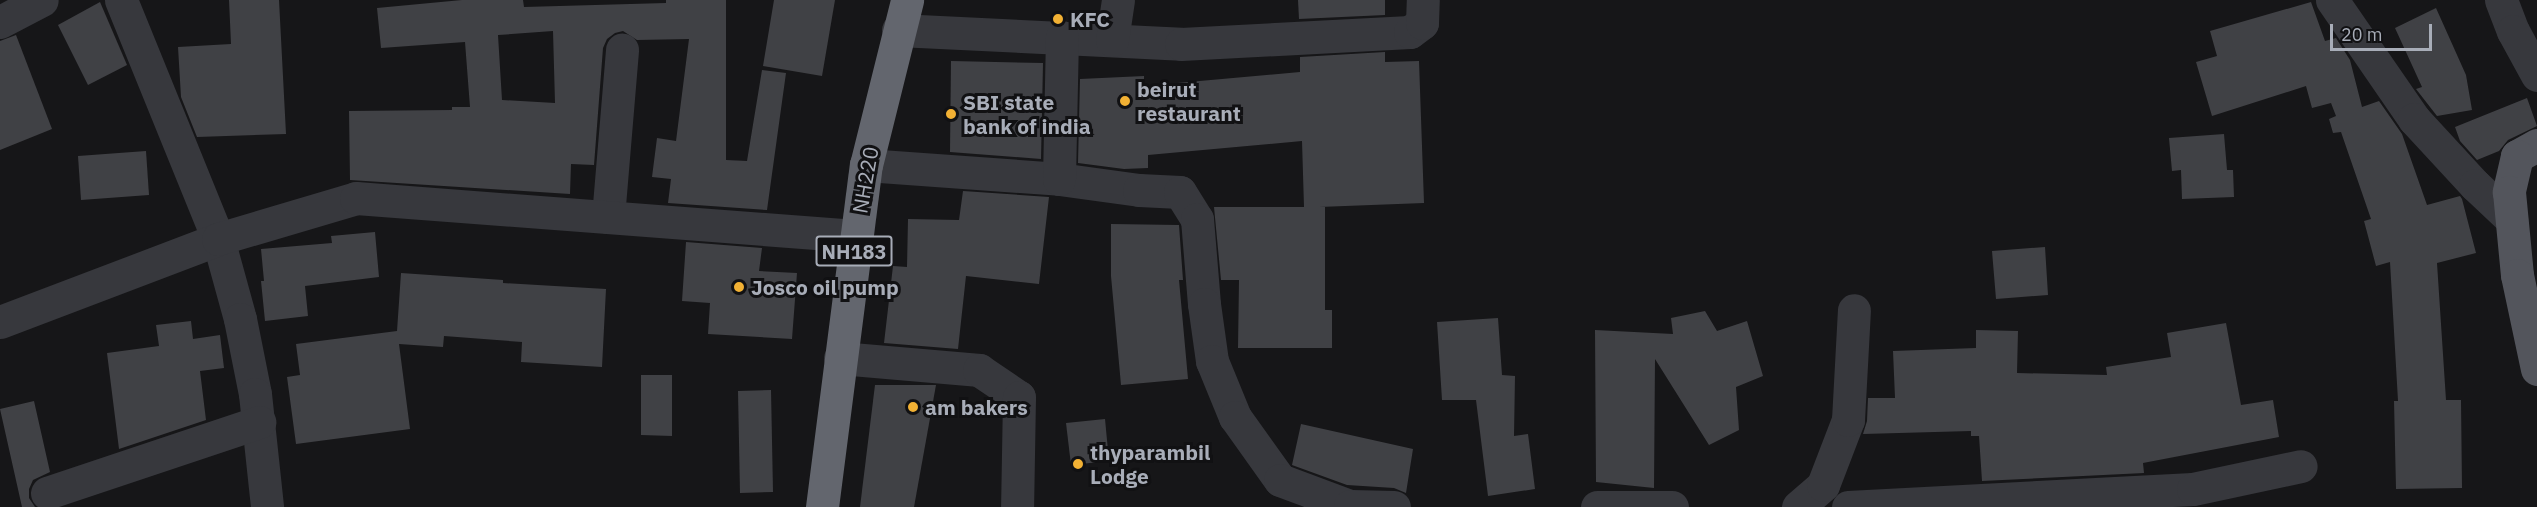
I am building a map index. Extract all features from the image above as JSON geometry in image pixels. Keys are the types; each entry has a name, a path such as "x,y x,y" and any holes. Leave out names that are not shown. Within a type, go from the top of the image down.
{"highway":[{"name":"NH220","path":"822,507 866,165 903,15"}],"main road":[{"path":"2537,145 2517,156 2509,192 2517,275 2537,369"}],"street":[{"path":"0,22 42,0"},
{"path":"121,0 218,239 240,319 258,422 267,507"},
{"path":"1112,40 1118,0"},
{"path":"903,15 1062,37 1181,44 1410,32 1422,22 1423,0"},
{"path":"2332,0 2414,119 2475,185 2511,219"},
{"path":"2501,0 2513,31 2537,75"},
{"path":"1059,179 1062,37"},
{"path":"608,217 622,50"},
{"path":"866,165 1059,179 1140,190 1180,192 1197,219 1204,304 1212,361 1235,417 1280,480 1350,506 1394,507"},
{"path":"0,322 218,239 357,198 856,236"},
{"path":"1798,507 1823,485 1848,420 1854,310"},
{"path":"840,358 979,370 1019,397 1017,507"},
{"path":"47,493 258,422"},
{"path":"1848,507 2193,489 2301,466"},
{"path":"1597,507 1672,507"}],"building":[{"path":"229,0 279,0 286,134 197,137 181,97 178,47 231,44"},
{"path":"462,0 523,0 524,7 666,3 666,0 726,0 726,160 747,161 762,70 786,73 767,210 668,203 671,179 652,177 657,138 676,141 689,39 637,40 623,31 607,39 603,48 594,165 571,164 570,194 350,180 349,111 452,110 452,107 470,107 465,42 381,48 377,8","holes":["553,31 555,103 502,100 498,35"]},
{"path":"774,0 835,0 822,76 763,66"},
{"path":"1298,0 1385,0 1385,15 1299,19"},
{"path":"100,2 127,65 88,85 58,25"},
{"path":"2311,2 2325,41 2336,38 2350,60 2362,107 2379,101 2402,134 2427,205 2460,196 2462,199 2476,253 2437,263 2446,400 2461,400 2462,488 2396,489 2394,401 2398,401 2390,262 2376,266 2364,221 2371,219 2341,132 2333,133 2329,119 2336,116 2331,103 2312,108 2306,86 2212,116 2196,62 2217,56 2210,31"},
{"path":"2436,8 2466,75 2472,110 2437,116 2416,89 2422,87 2395,28"},
{"path":"16,35 52,129 0,150 0,41"},
{"path":"1385,52 1385,62 1419,61 1424,203 1319,207 1325,207 1325,310 1332,310 1332,348 1238,348 1239,280 1221,280 1214,207 1304,207 1302,141 1148,155 1148,168 1124,169 1078,163 1080,79 1144,76 1144,86 1300,72 1300,57"},
{"path":"951,61 1043,63 1041,159 950,152"},
{"path":"2527,98 2537,126 2508,140 2499,151 2477,160 2460,141 2455,127"},
{"path":"2224,134 2227,170 2233,170 2234,197 2182,199 2181,170 2172,171 2169,138"},
{"path":"146,151 149,195 81,200 78,156"},
{"path":"963,191 1049,197 1039,284 966,276 958,349 884,343 893,266 907,267 908,219 959,220"},
{"path":"1111,224 1179,225 1183,280 1179,280 1188,379 1121,385 1111,276"},
{"path":"375,232 379,277 305,286 308,316 265,321 261,249 332,243 331,236"},
{"path":"686,242 762,248 759,271 797,273 792,339 708,334 710,303 682,301"},
{"path":"2045,247 2048,295 1996,299 1992,251"},
{"path":"401,273 503,280 503,283 606,289 602,367 521,362 522,342 444,336 443,347 399,344 410,429 296,444 287,377 300,375 296,344 397,331"},
{"path":"1705,311 1717,331 1747,321 1763,376 1736,387 1739,430 1709,445 1655,359 1654,488 1596,482 1595,330 1673,334 1671,318"},
{"path":"1498,318 1502,375 1515,376 1514,436 1528,434 1535,489 1488,496 1476,400 1442,400 1437,322"},
{"path":"191,321 193,339 220,335 224,368 200,371 206,420 119,449 107,353 159,346 156,325"},
{"path":"2226,323 2241,405 2273,400 2279,437 2143,463 2144,473 1982,481 1979,436 1971,436 1971,431 1863,434 1867,421 1868,398 1895,398 1893,351 1976,348 1976,330 2018,331 2017,373 2107,375 2106,367 2171,357 2167,333"},
{"path":"641,375 672,375 672,436 641,435"},
{"path":"875,385 936,385 914,507 860,507"},
{"path":"771,390 773,492 740,493 738,391"},
{"path":"34,401 50,472 33,480 29,489 29,498 35,507 22,507 0,409"},
{"path":"1105,419 1109,461 1071,465 1066,423"},
{"path":"1301,424 1413,449 1406,493 1394,488 1347,485 1292,465"}],"place":[{"name":"KFC","path":"1058,19"},
{"name":"beirut restaurant","path":"1125,101"},
{"name":"SBI state bank of india","path":"951,114"},
{"name":"Josco oil pump","path":"739,287"},
{"name":"am bakers","path":"913,407"},
{"name":"thyparambil Lodge","path":"1078,464"}]}
